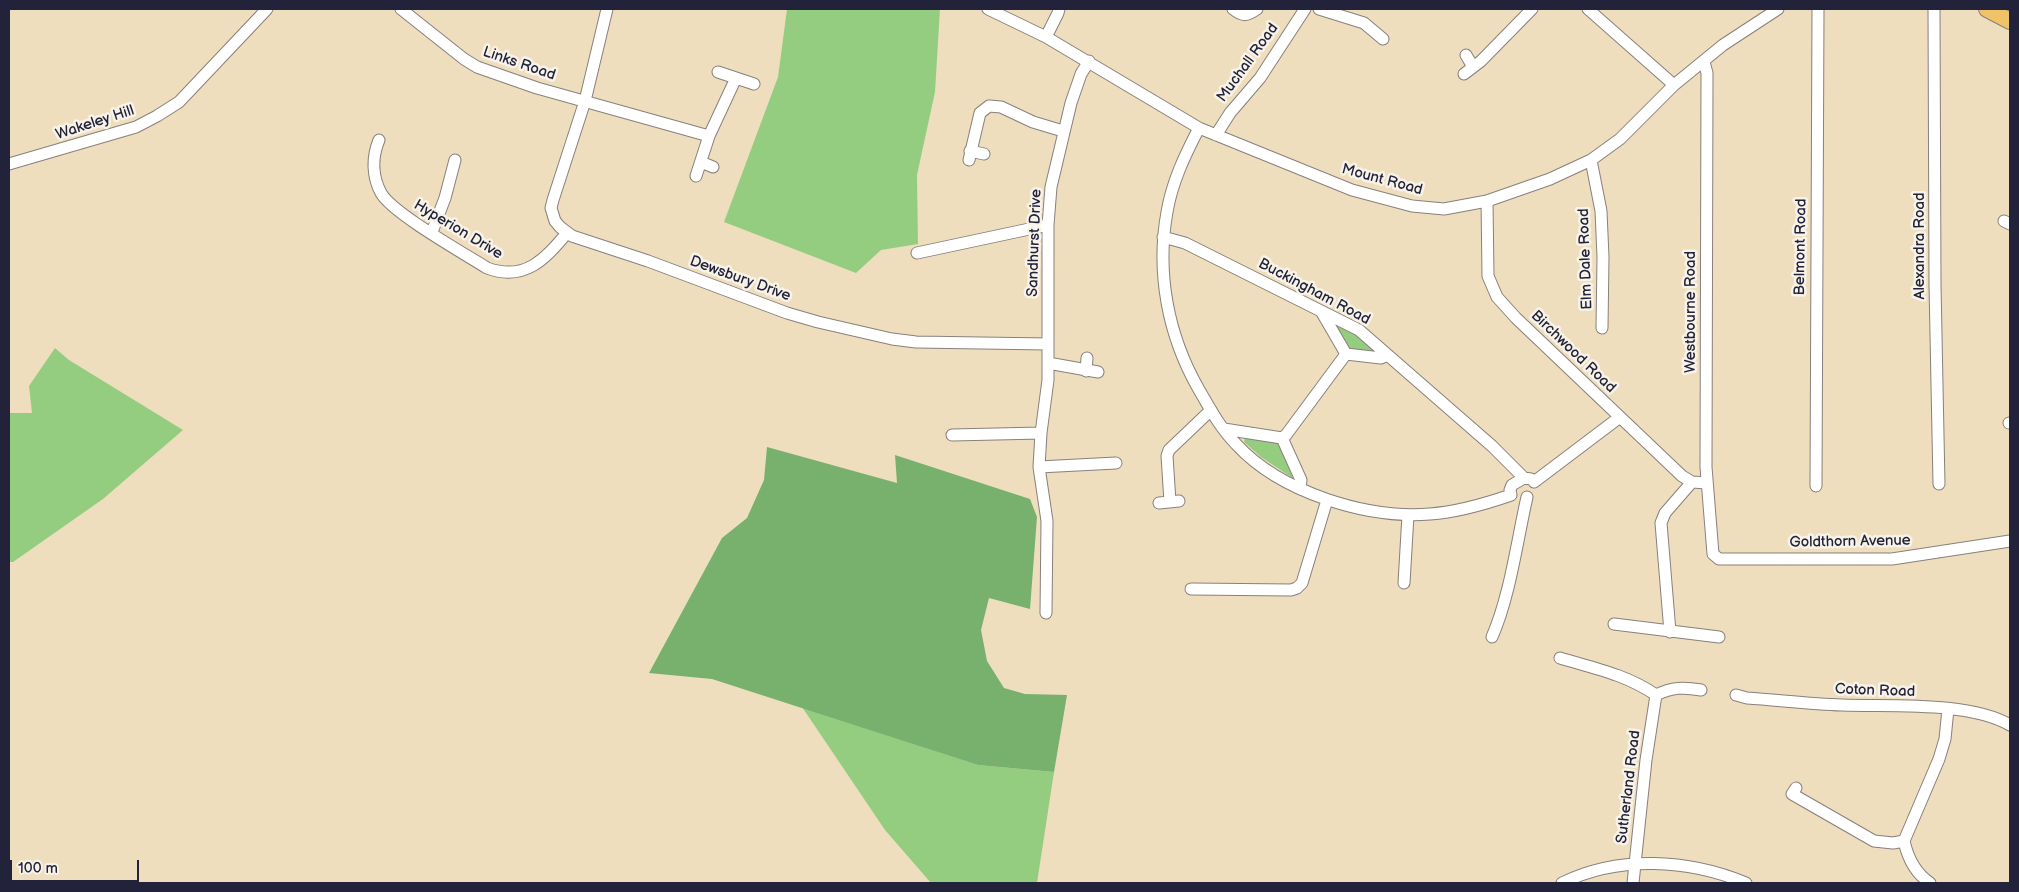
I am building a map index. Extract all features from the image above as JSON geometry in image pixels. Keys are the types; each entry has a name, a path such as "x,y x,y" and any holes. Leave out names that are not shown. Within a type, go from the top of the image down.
{"highway":[{"path":"1987,9 2010,21"}],"street":[{"name":"Wakeley Hill","path":"9,164 136,127 157,116 179,102 267,9"},
{"name":"Links Road","path":"401,9 464,59 477,67 537,88 709,136"},
{"path":"567,233 555,221 551,208 585,101 607,9"},
{"name":"Mount Road","path":"988,9 1046,37 1089,61 1199,128 1336,184 1392,202 1444,209 1487,201 1550,179 1591,160 1620,138 1674,85 1723,45 1778,9"},
{"path":"1046,37 1059,9"},
{"path":"1233,9 1241,15 1247,16 1257,9"},
{"name":"Muchall Road","path":"1216,135 1230,113 1260,78 1305,9"},
{"path":"1319,9 1364,23 1383,39"},
{"path":"1464,74 1481,61 1532,9"},
{"path":"1588,9 1674,85"},
{"name":"Belmont Road","path":"1816,486 1818,9"},
{"name":"Alexandra Road","path":"1934,9 1935,285 1939,484"},
{"path":"1466,55 1473,67"},
{"name":"Sandhurst Drive","path":"1046,613 1047,521 1039,467 1041,433 1048,380 1048,225 1051,187 1063,132 1076,88 1089,61"},
{"name":"Westbourne Road","path":"1704,62 1707,73 1707,483 1712,551 1719,559"},
{"path":"718,72 754,84"},
{"path":"696,176 709,136 736,78"},
{"path":"984,154 969,155 980,113 990,106 1001,107 1033,122 1063,132"},
{"path":"1199,128 1177,176 1167,211 1163,237 1163,265 1173,332 1189,371 1211,410 1236,444 1258,464 1300,488 1327,500 1372,511 1408,515 1431,514 1473,508 1511,495"},
{"name":"Hyperion Drive","path":"379,140 374,152 375,170 381,194 398,210 487,268 497,272 509,273 526,269 542,261 567,233"},
{"path":"432,232 445,198 455,160"},
{"name":"Elm Dale Road","path":"1591,160 1601,211 1603,257 1602,328"},
{"path":"701,162 714,167"},
{"name":"Birchwood Road","path":"1487,201 1488,276 1497,297 1516,318 1682,476 1692,482"},
{"path":"917,253 1048,225"},
{"name":"Dewsbury Drive","path":"567,233 787,313 869,334 916,342 1048,344"},
{"name":"Buckingham Road","path":"1163,237 1185,243 1359,330 1529,480"},
{"path":"1321,311 1346,354"},
{"path":"1346,354 1381,358 1388,355"},
{"path":"1282,438 1346,354"},
{"path":"1086,370 1087,358"},
{"path":"1048,363 1098,372"},
{"path":"1170,502 1167,456 1169,450 1211,410"},
{"path":"1529,480 1533,493 1527,497 1517,499 1511,495 1512,485 1529,480 1620,417"},
{"path":"1224,429 1282,438"},
{"path":"952,435 1041,433"},
{"path":"1282,438 1301,480 1300,488"},
{"path":"1039,467 1111,463 1106,476"},
{"path":"1670,632 1661,523 1665,513 1692,482 1707,483"},
{"path":"1492,637 1500,619 1527,497"},
{"path":"1191,589 1291,590 1297,588 1302,583 1327,500"},
{"path":"1404,584 1408,515"},
{"name":"Goldthorn Avenue","path":"1719,559 1892,559 2010,541"},
{"path":"1614,624 1719,637"},
{"path":"1560,658 1624,677 1641,684 1656,694 1674,687 1684,686 1702,690"},
{"name":"Coton Road","path":"1724,694 1736,692 1747,698 1840,705 1948,709 1988,715 2010,724"},
{"name":"Sutherland Road","path":"1633,883 1646,760 1656,694"},
{"path":"1930,883 1922,877 1910,860 1904,841 1939,759 1945,739 1948,709"},
{"path":"1792,793 1874,841 1893,843 1904,841"},
{"path":"1562,883 1600,870 1651,863 1691,866 1716,872 1746,883"}],"green space":[{"path":"787,9 940,9 935,92 917,175 918,244 881,250 856,273 724,222 778,77"},
{"path":"1339,326 1365,339 1376,352 1350,350 1337,328"},
{"path":"55,348 69,360 183,430 103,499 13,562 9,562 9,413 32,413 29,386"},
{"path":"1245,437 1279,444 1295,476 1291,477 1261,457 1244,442"},
{"path":"767,447 897,483 895,455 1030,499 1037,517 1030,609 989,598 981,630 987,661 1004,688 1025,694 1067,695 1054,772 978,765 712,679 649,673 722,538 747,518 764,480"},
{"path":"802,707 978,765 1054,772 1037,883 931,883 885,830"}]}
